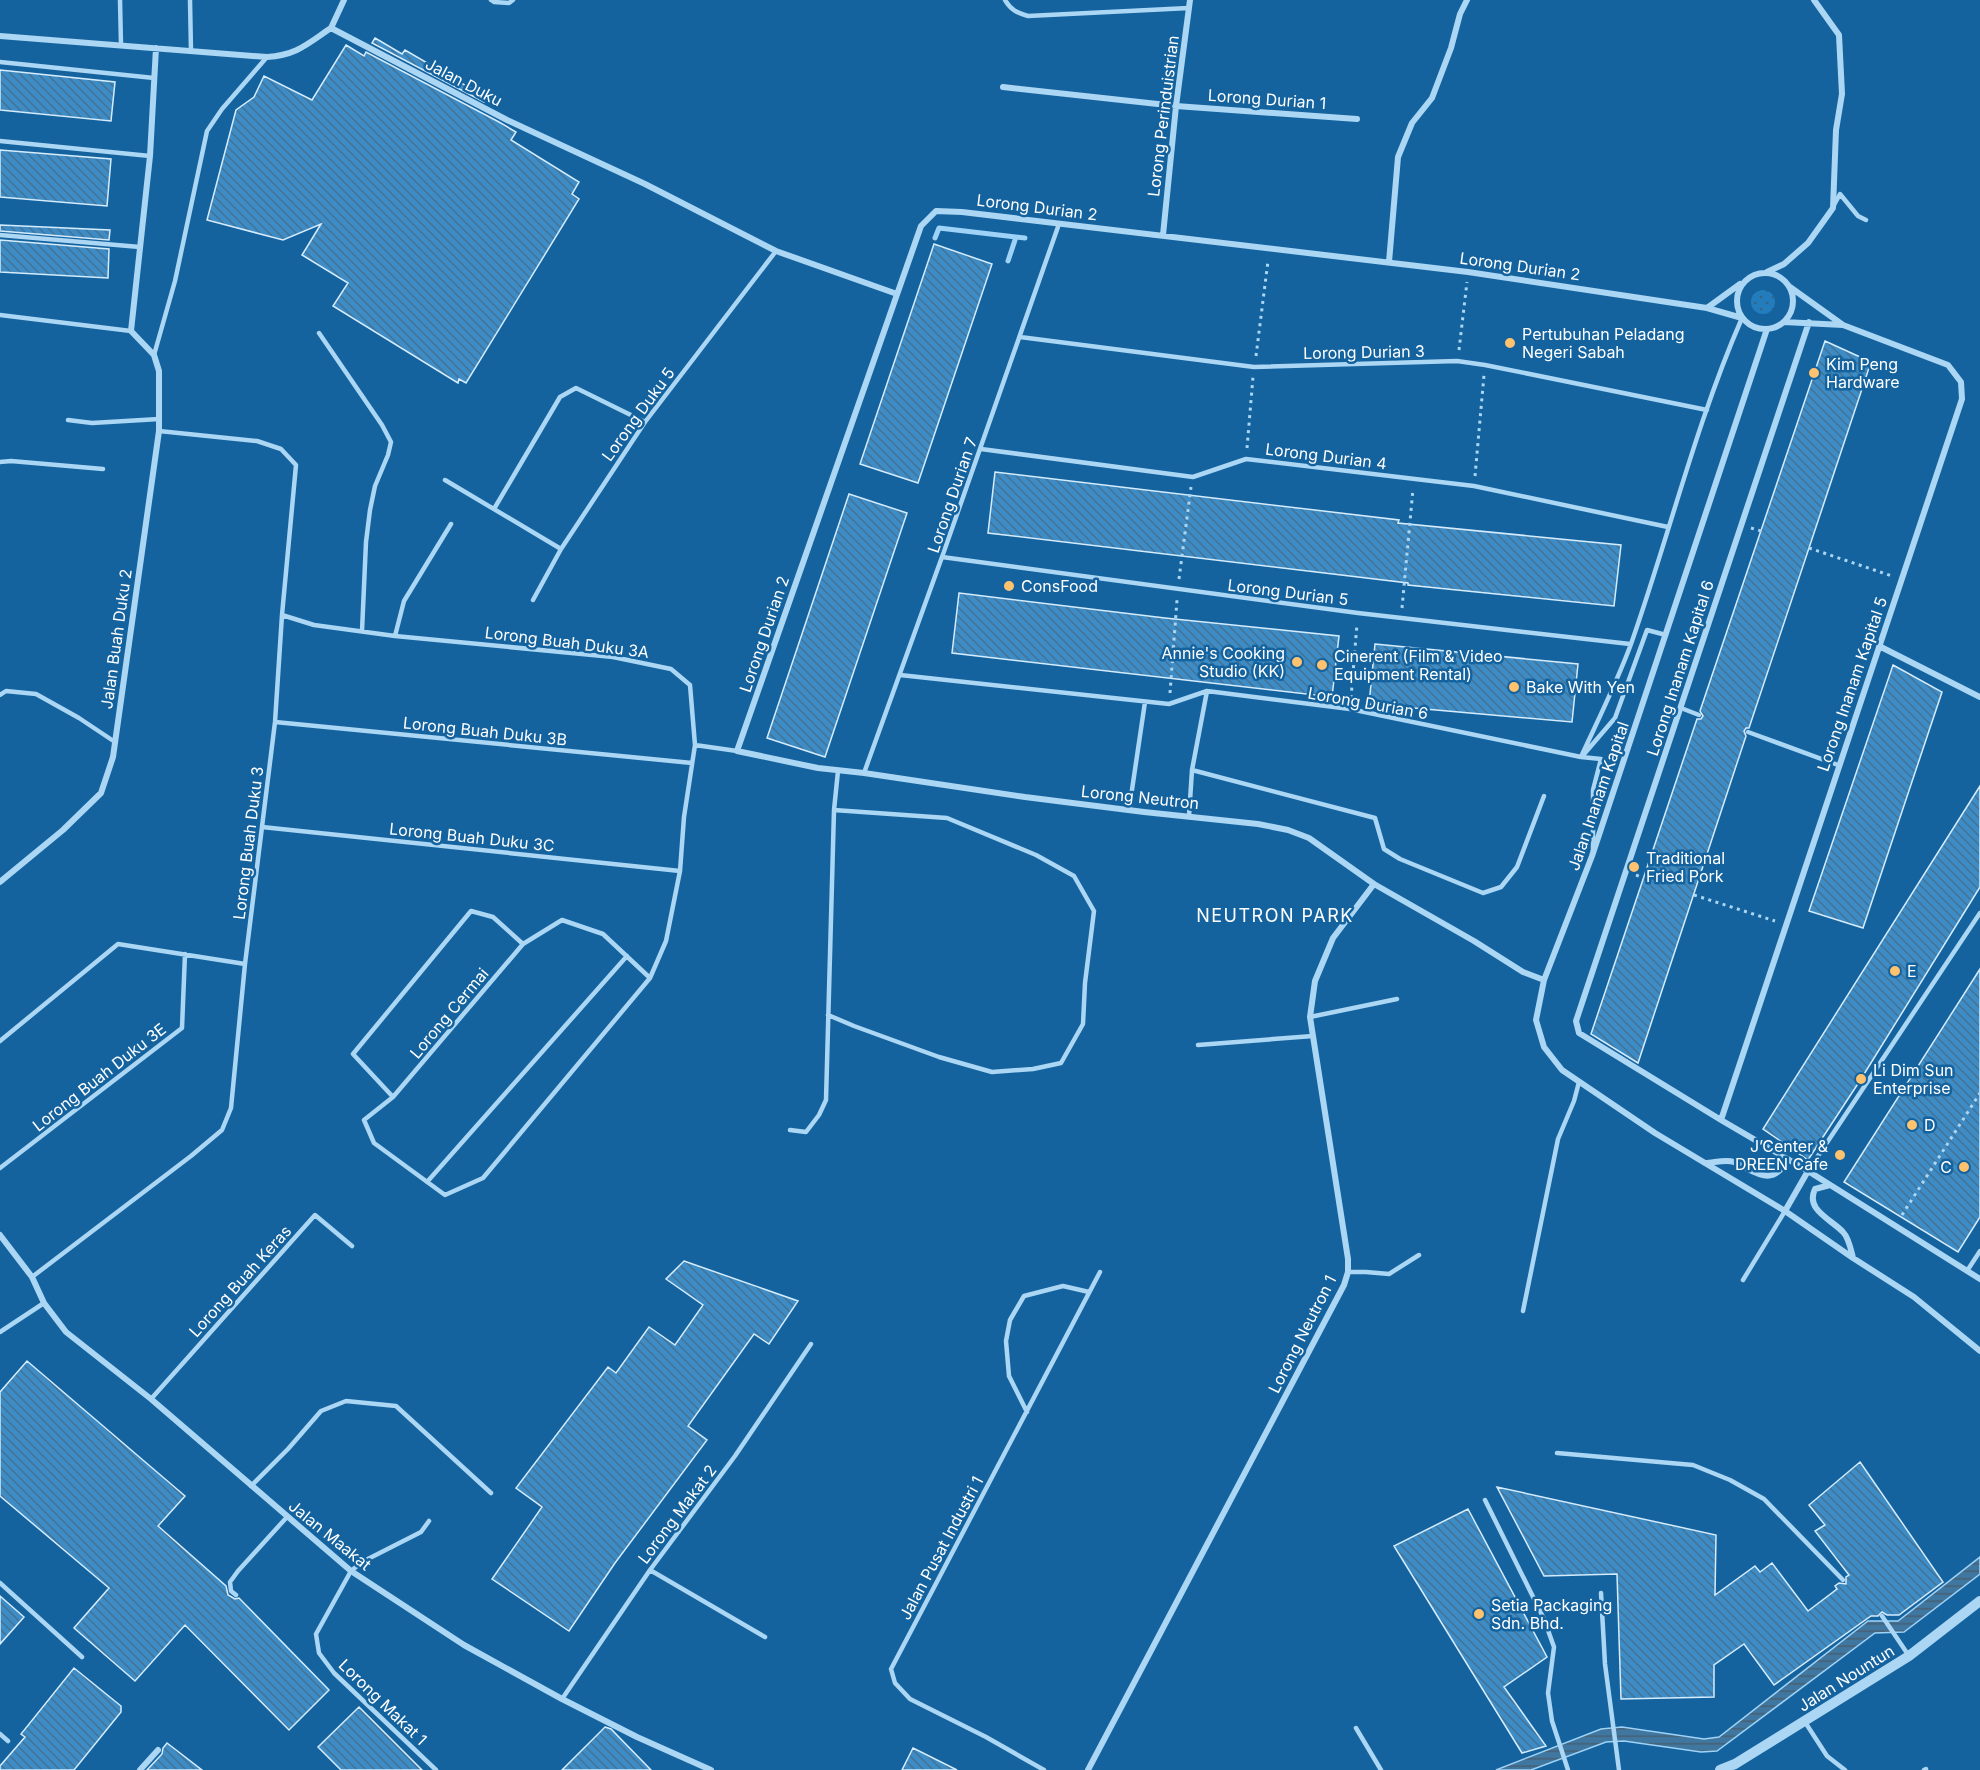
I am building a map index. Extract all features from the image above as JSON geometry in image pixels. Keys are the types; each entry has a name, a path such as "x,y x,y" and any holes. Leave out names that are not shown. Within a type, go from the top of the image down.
{"street":[{"path":"0,36 267,57 286,56 331,28 344,0"},
{"name":"Lorong Perinduistrian","path":"1163,235 1176,105 1190,0"},
{"path":"1389,262 1398,157 1412,123 1432,98 1451,48 1460,14 1467,0"},
{"path":"1767,272 1784,264 1808,243 1833,208 1836,130 1842,94 1839,35 1815,0"},
{"name":"Jalan Duku","path":"331,28 507,120 645,184 776,251 897,294"},
{"path":"154,355 131,331 150,156 156,48"},
{"name":"Lorong Durian 1","path":"1003,87 1176,105 1357,119"},
{"name":"Lorong Durian 2","path":"737,751 921,226 936,211 1163,235 1468,272 1707,308 1742,318"},
{"path":"1707,308 1748,278 1757,273 1767,272 1784,279 1790,287 1793,305 1784,322 1767,329 1758,328 1742,318 1736,301 1742,284 1748,278"},
{"name":"Lorong Inanam Kapital 5","path":"1721,1120 1962,399 1961,382 1948,365 1843,325 1790,287"},
{"name":"Lorong Inanam Kapital 5","path":"1784,322 1843,325"},
{"name":"Lorong Inanam Kapital 6","path":"1721,1120 1579,1033 1575,1021 1809,322"},
{"name":"Jalan Inanam Kapital","path":"1767,329 1593,856 1544,980 1536,1020 1544,1047 1562,1070 1646,1127 1785,1211 1914,1297 1980,1351"},
{"name":"Jalan Buah Duku 2","path":"0,882 63,830 101,793 113,757 159,431 159,371 154,355"},
{"path":"1879,646 1980,697"},
{"name":"Lorong Neutron","path":"737,751 838,771 864,772 1129,810 1258,824 1288,830 1309,838 1374,884 1523,972 1544,980"},
{"name":"Lorong Neutron 1","path":"1088,1770 1338,1298 1348,1272 1348,1259 1310,1017 1315,981 1333,938 1374,884"},
{"path":"1721,1120 1808,1171 1980,1279"},
{"path":"1704,1163 1732,1161 1752,1173 1769,1175 1783,1167 1787,1159"},
{"path":"1785,1211 1808,1171"},
{"path":"1830,1185 1815,1189 1812,1195 1813,1203 1818,1211 1845,1234 1853,1258"},
{"name":"Jalan Maakat","path":"0,1235 32,1277 44,1303 66,1332 151,1399 351,1571 464,1645 562,1699 711,1770"},
{"name":"Jalan Nountun","path":"1720,1770 1735,1764 1909,1656 1980,1601"},
{"path":"140,1770 158,1750"}],"lane":[{"path":"120,0 121,45"},
{"path":"190,0 191,51"},
{"path":"491,0 509,3 513,0"},
{"path":"1005,0 1010,8 1028,16 1189,8"},
{"path":"154,355 175,281 207,131 222,109 267,57"},
{"path":"0,62 154,78"},
{"path":"0,141 150,156"},
{"path":"1833,208 1840,194 1858,216 1866,220"},
{"name":"Lorong Durian 7","path":"864,772 981,449 1059,224"},
{"path":"0,235 140,247"},
{"name":"Lorong Duku 5","path":"533,600 561,549 645,422 776,251"},
{"path":"0,315 131,331"},
{"path":"1581,757 1611,693 1630,644 1707,410 1742,318"},
{"path":"319,333 382,424 391,442 375,486 370,510 366,542 362,631"},
{"name":"Lorong Durian 3","path":"1020,337 1254,367 1457,361 1707,410"},
{"path":"494,509 560,397 576,388 645,422"},
{"path":"68,420 92,423 159,419"},
{"name":"Lorong Buah Duku 3","path":"32,1277 222,1130 231,1108 245,964 275,722 296,465 281,448 257,441 159,431"},
{"name":"Lorong Durian 4","path":"981,449 1192,477 1246,459 1474,486 1668,527"},
{"path":"0,462 103,469"},
{"path":"445,480 561,549"},
{"path":"395,636 404,602 451,524"},
{"name":"Lorong Durian 5","path":"942,557 1358,614 1630,644"},
{"name":"Lorong Buah Duku 3A","path":"282,615 314,625 395,636 613,657 671,669 690,685 694,745 684,817 680,871 666,941 650,978 483,1178 445,1195 427,1182"},
{"path":"1581,757 1615,718 1647,630 1666,635"},
{"name":"Lorong Durian 6","path":"900,675 1169,704 1207,691 1350,709 1581,757 1601,759 1593,790 1593,856"},
{"path":"0,695 6,691 36,694 79,718 115,742"},
{"path":"1189,816 1192,770 1207,691"},
{"path":"1129,810 1145,702"},
{"path":"1681,708 1699,715"},
{"name":"Lorong Buah Duku 3B","path":"275,722 692,763"},
{"path":"1748,732 1838,765"},
{"name":"Lorong Neutron","path":"694,745 737,751"},
{"path":"1192,770 1375,818 1384,849 1400,859 1483,893 1501,887 1517,867 1544,796"},
{"path":"790,1130 806,1132 819,1115 826,1100 834,810 838,771"},
{"path":"828,1015 939,1057 992,1072 1033,1069 1061,1063 1083,1024 1085,983 1094,911 1074,876 1036,855 947,818 834,810"},
{"name":"Lorong Buah Duku 3C","path":"262,827 680,871"},
{"path":"393,1097 353,1054 471,911 493,917 523,944"},
{"path":"1808,1171 1980,913"},
{"name":"Lorong Cermai","path":"427,1182 374,1143 364,1120 393,1097 523,944 561,920 603,934 627,956"},
{"path":"0,1041 118,944 245,964"},
{"name":"Lorong Buah Duku 3E","path":"0,1168 182,1028 185,954"},
{"path":"427,1182 627,956 650,978"},
{"path":"1310,1017 1397,999"},
{"path":"1198,1045 1313,1036"},
{"path":"1523,1311 1558,1139 1574,1101 1579,1082"},
{"path":"1743,1280 1785,1211"},
{"name":"Lorong Buah Keras","path":"151,1399 315,1215 352,1246"},
{"path":"1967,1271 1980,1251"},
{"path":"1348,1272 1389,1274 1419,1255"},
{"name":"Jalan Pusat Industri 1","path":"1044,1770 986,1737 910,1699 895,1683 891,1669 1100,1272"},
{"path":"1027,1412 1009,1376 1006,1341 1010,1320 1024,1296 1063,1286 1089,1292"},
{"path":"0,1332 44,1303"},
{"name":"Lorong Makat 2","path":"562,1699 650,1570 735,1456 811,1344"},
{"path":"251,1486 288,1449 321,1411 346,1401 396,1406 491,1493"},
{"path":"1557,1453 1693,1465 1730,1480 1764,1499 1843,1580"},
{"path":"1485,1500 1544,1619 1554,1647 1548,1694 1552,1721 1568,1770"},
{"path":"236,1595 231,1591 230,1582 237,1571 287,1517"},
{"name":"Lorong Makat 1","path":"429,1521 421,1532 351,1571 316,1634 319,1653 334,1673 436,1770"},
{"path":"650,1570 765,1637"},
{"path":"0,1583 82,1657"},
{"path":"1601,1593 1605,1664 1619,1770"},
{"path":"1882,1616 1909,1656"},
{"path":"1804,1721 1827,1756 1845,1770"},
{"path":"1356,1728 1382,1770"},
{"path":"0,1734 8,1741"}],"path":[{"path":"1246,459 1254,367 1270,248"},
{"path":"1457,361 1468,272"},
{"path":"1474,486 1485,365"},
{"path":"1169,704 1178,590 1192,477"},
{"path":"1401,618 1413,478"},
{"path":"1809,548 1902,579"},
{"path":"1350,709 1358,614"},
{"path":"1694,895 1787,925"},
{"path":"1902,1215 1980,1093"}],"shaded area":[{"path":"1763,290 1772,293 1775,302 1772,311 1763,314 1754,311 1751,302 1754,293"},
{"path":"1980,1557 1980,1574 1904,1632 1875,1633 1717,1751 1701,1752 1624,1741 1606,1742 1531,1770 1496,1770 1601,1729 1622,1727 1704,1739 1719,1737 1868,1621 1898,1621"}],"building":[{"path":"375,38 402,54 405,50 487,98 484,102 372,43"},
{"path":"346,45 364,56 366,52 499,122 516,132 511,140 579,182 572,194 579,199 466,383 459,379 458,383 333,306 348,283 302,255 321,224 283,240 207,220 236,110 254,97 264,76 312,100"},
{"path":"0,70 115,82 111,121 0,110"},
{"path":"0,150 111,159 107,206 0,197"},
{"path":"0,225 110,230 109,240 0,231"},
{"path":"0,240 109,249 108,278 0,272"},
{"path":"934,244 992,264 918,483 860,464"},
{"path":"1825,341 1871,362 1749,728 1744,731 1746,736 1638,1063 1591,1034 1697,719 1703,716 1700,711"},
{"path":"995,472 1399,520 1398,523 1621,545 1614,606 1408,585 1408,583 988,533"},
{"path":"849,494 907,513 825,757 767,738"},
{"path":"959,593 1339,636 1332,697 952,653"},
{"path":"1375,644 1578,664 1572,722 1369,704"},
{"path":"1893,665 1942,692 1863,928 1809,911"},
{"name":"E","path":"1980,786 1980,887 1808,1160 1763,1129"},
{"path":"1980,969 1980,1217 1958,1252 1844,1182"},
{"path":"684,1261 798,1301 769,1344 754,1334 688,1426 707,1440 615,1563 569,1631 492,1579 542,1507 516,1488 608,1367 616,1373 649,1327 675,1345 703,1305 666,1279"},
{"path":"27,1361 185,1496 158,1526 226,1586 228,1595 235,1599 239,1598 329,1690 289,1730 185,1625 135,1681 74,1628 109,1588 0,1496 0,1392"},
{"path":"1860,1462 1943,1582 1899,1615 1887,1615 1882,1612 1878,1616 1871,1616 1774,1685 1744,1644 1714,1665 1714,1697 1621,1699 1617,1574 1544,1576 1497,1487 1716,1535 1715,1595 1755,1566 1760,1572 1772,1563 1808,1611 1837,1589 1835,1586 1839,1583 1846,1584 1846,1577 1849,1575 1815,1531 1825,1525 1809,1505"},
{"name":"Setia Packaging Sdn. Bhd.","path":"1468,1509 1547,1657 1504,1687 1546,1746 1522,1753 1394,1546"},
{"path":"0,1596 24,1617 0,1644"},
{"path":"74,1668 121,1706 121,1712 74,1770 0,1770 0,1766 25,1737 21,1734"},
{"path":"359,1707 422,1770 341,1770 318,1747"},
{"path":"605,1727 611,1729 651,1770 562,1770"},
{"path":"167,1743 202,1770 147,1770 162,1754"},
{"path":"913,1748 957,1770 902,1770"}],"waterway":[{"path":"935,238 939,228 1025,238"},
{"path":"1008,261 1016,237"}],"place":[{"name":"Pertubuhan Peladang Negeri Sabah","path":"1510,343"},
{"name":"Kim Peng Hardware","path":"1814,373"},
{"name":"ConsFood","path":"1009,586"},
{"name":"Annie's Cooking Studio (KK)","path":"1297,662"},
{"name":"Cinerent (Film & Video Equipment Rental)","path":"1322,665"},
{"name":"Bake With Yen","path":"1514,687"},
{"name":"Traditional Fried Pork","path":"1634,867"},
{"name":"E","path":"1895,971"},
{"name":"Li Dim Sun Enterprise","path":"1861,1079"},
{"name":"D","path":"1912,1125"},
{"name":"J’Center & DREEN Cafe","path":"1840,1155"},
{"name":"C","path":"1964,1167"},
{"name":"Setia Packaging Sdn. Bhd.","path":"1479,1614"}],"district":[{"name":"NEUTRON PARK","path":"1275,916"}]}
